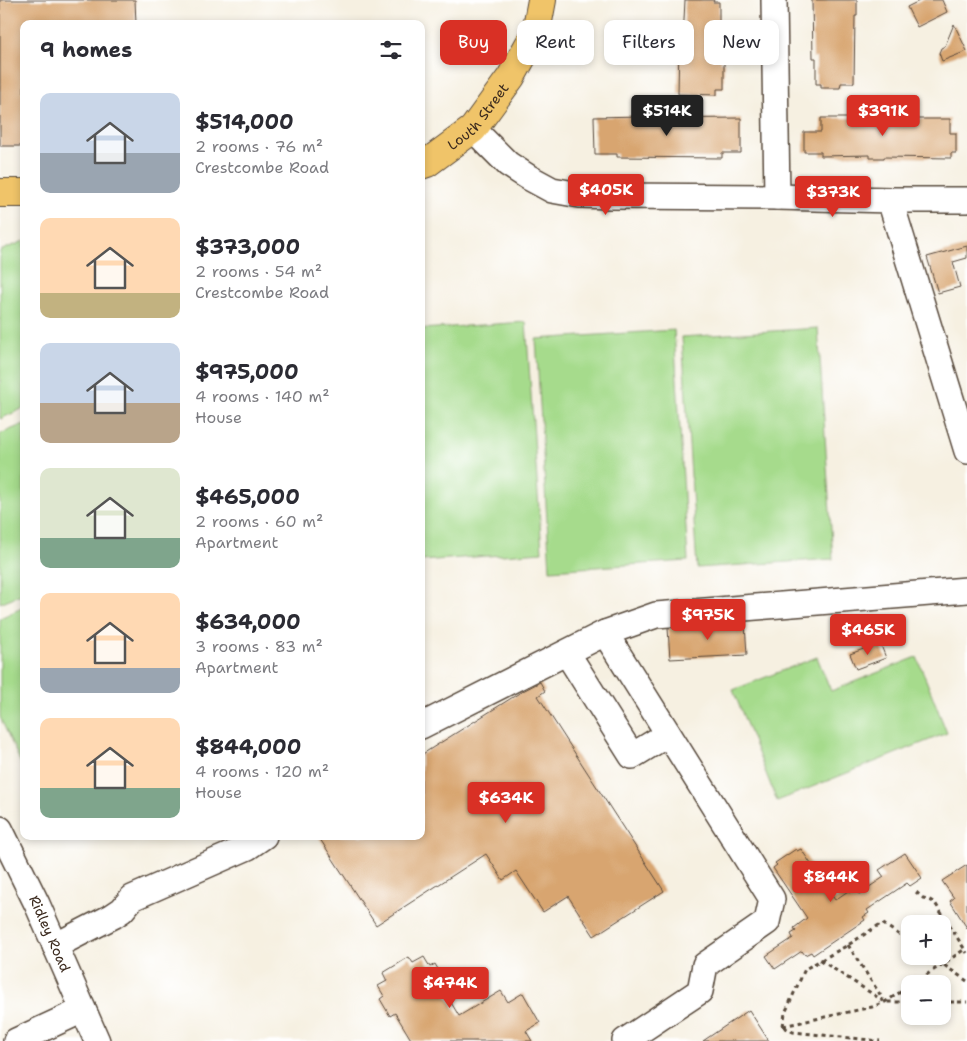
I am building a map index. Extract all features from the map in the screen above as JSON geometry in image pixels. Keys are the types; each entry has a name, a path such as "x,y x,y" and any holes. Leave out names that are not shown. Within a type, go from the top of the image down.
{"main road":[{"name":"Louth Street","path":"425,164 472,129 511,77 536,32 542,0"},
{"path":"0,193 20,193"}],"street":[{"path":"774,0 776,197"},
{"path":"472,129 508,164 528,177 552,190 580,195 967,200"},
{"path":"890,200 967,451"},
{"path":"425,724 605,633 656,615 967,590"},
{"path":"605,633 772,899 767,922 705,965 700,991 625,1041"},
{"path":"567,653 632,756 668,734"},
{"name":"Ridley Road","path":"0,829 37,904 97,1041"},
{"path":"55,946 113,916 122,910 132,898 248,848 259,840"},
{"path":"16,1041 83,1010"}],"path":[{"path":"916,892 923,898 935,903 966,951 951,959"},
{"path":"783,1026 784,1013 805,968 882,923 901,936"},
{"path":"848,944 885,1002"},
{"path":"820,960 885,1002 901,1002"},
{"path":"926,975 941,965"},
{"path":"944,965 967,981"},
{"path":"783,1026 872,1007 885,1002 901,992"},
{"path":"951,1002 967,1002"},
{"path":"783,1026 793,1032 880,1041"}],"green space":[{"path":"20,243 20,410 0,419 0,251"},
{"path":"526,322 542,552 425,561 425,329"},
{"path":"818,328 833,559 697,568 682,337"},
{"path":"674,330 688,561 550,570 536,339"},
{"path":"20,426 20,595 0,603 0,434"},
{"path":"20,609 20,761 0,717 0,618"},
{"path":"817,657 831,691 917,657 947,733 777,801 733,690"}],"building":[{"path":"0,0 135,0 136,20 20,20 20,146 0,146"},
{"path":"685,0 714,0 713,2 719,2 719,20 704,20 704,65 724,65 724,89 717,89 717,95 678,94 679,65 694,65 694,20 684,20"},
{"path":"812,0 857,0 854,83 841,83 840,88 821,88 821,84 816,84 816,58 813,58"},
{"path":"921,0 942,0 947,12 917,27 907,7"},
{"path":"954,24 967,51 942,61 939,53 941,48 945,46"},
{"path":"910,115 910,119 950,119 950,133 956,133 956,153 951,153 951,158 870,158 870,155 821,156 821,152 804,152 804,132 821,132 821,118"},
{"path":"642,116 642,119 741,118 741,153 722,153 722,158 617,157 617,154 595,154 594,117"},
{"path":"967,246 967,258 953,262 960,287 938,293 927,257"},
{"path":"745,624 747,655 670,659 668,628"},
{"path":"880,643 886,658 856,669 850,654"},
{"path":"540,682 545,691 538,696 664,891 594,936 568,896 543,912 516,871 503,880 486,854 376,925 321,840 425,840 425,752"},
{"path":"796,849 797,851 801,849 835,900 848,891 849,893 855,889 859,894 884,877 879,870 905,853 922,878 910,886 907,883 867,910 869,913 863,917 865,920 813,955 811,952 805,955 802,951 775,969 766,956 793,938 791,934 796,931 794,928 807,918 773,868 777,865 775,863"},
{"path":"967,865 967,928 950,901 954,898 942,881"},
{"path":"409,957 413,963 424,957 430,967 435,964 445,981 440,984 459,1016 501,991 508,1002 523,993 540,1023 526,1031 532,1041 412,1041 395,1013 390,1016 380,999 384,996 378,986 387,981 383,973"},
{"path":"749,1010 769,1041 703,1041"}]}
